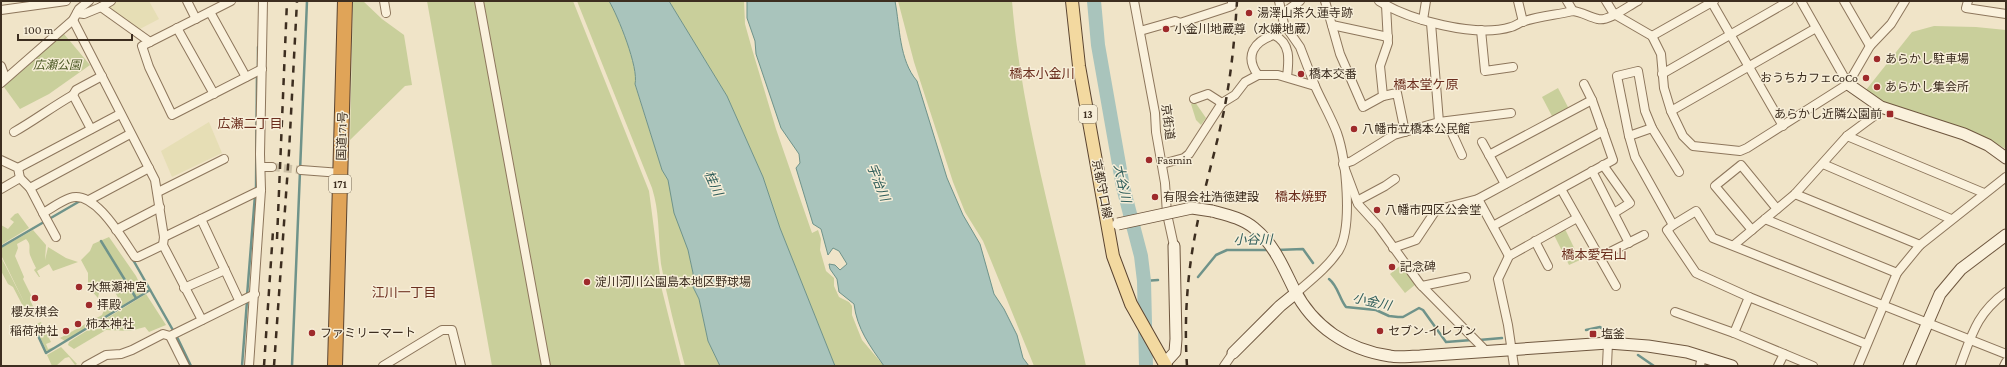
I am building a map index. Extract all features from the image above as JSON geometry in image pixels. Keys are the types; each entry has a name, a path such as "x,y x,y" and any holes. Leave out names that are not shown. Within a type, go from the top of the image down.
{"highway":[{"name":"国道171号","path":"335,366 345,1"}],"main road":[{"name":"京都守口線","path":"1072,1 1079,66 1113,225 1118,271 1139,318 1165,365"}],"street":[{"path":"1,10 66,1"},
{"path":"3,80 75,16 83,5 90,1"},
{"path":"75,16 101,7 111,1"},
{"path":"187,1 196,19"},
{"path":"231,1 142,46 149,67 172,115 259,70"},
{"path":"249,366 247,297 257,192 261,167 259,70 263,1"},
{"path":"384,1 386,13"},
{"path":"479,1 546,366"},
{"name":"京街道","path":"1134,1 1155,113 1156,132 1162,164 1167,214 1174,246"},
{"path":"1140,31 1175,21 1180,23 1232,6 1232,1"},
{"path":"1224,366 1234,353 1280,306 1323,270 1339,249 1347,225 1343,164 1337,134 1315,86 1300,47 1284,24 1279,1"},
{"path":"1282,14 1300,1"},
{"path":"1325,1 1340,54 1363,106 1383,96 1397,93 1405,132"},
{"path":"1422,20 1426,1"},
{"path":"1518,1 1523,22"},
{"path":"1567,1 1573,11"},
{"path":"1606,1 1614,14 1652,36 1660,54 1664,88 1670,112 1683,136 1693,146 1740,150 1747,148 1848,84 1870,46 1891,24 1905,1"},
{"path":"1382,3 1404,14 1431,23 1481,30 1511,27 1523,22 1573,11 1599,20 1607,19 1638,1"},
{"path":"1652,36 1713,1 1783,126"},
{"path":"1662,74 1789,1"},
{"path":"1800,1 1848,84 1881,107 1964,134 1988,145 2006,158"},
{"path":"1844,1 1870,46"},
{"path":"1968,1 1966,8 2006,14"},
{"path":"1382,3 1388,37 1388,43 1380,66 1383,96"},
{"path":"101,7 150,42"},
{"path":"210,12 246,77"},
{"path":"75,16 120,114 150,168 158,192 164,241 184,288 202,320"},
{"path":"1431,23 1444,122 1462,155"},
{"path":"1332,25 1388,37"},
{"path":"177,28 214,94"},
{"path":"1670,112 1816,28"},
{"path":"1481,30 1485,71 1513,68"},
{"path":"1258,75 1252,68 1250,58 1264,38 1274,35 1279,37 1288,50 1289,61 1287,77"},
{"path":"1,66 3,80"},
{"path":"1673,225 1635,157 1629,136 1617,76 1638,71 1645,111 1652,128 1679,172"},
{"path":"1162,164 1184,158 1189,154 1222,103 1235,95 1245,82 1258,75 1287,77 1315,86"},
{"path":"14,132 41,117 46,110 73,95 76,90 102,76"},
{"path":"1493,226 1613,160 1592,100 1584,84"},
{"path":"1194,99 1208,94 1222,103"},
{"path":"73,95 91,129"},
{"path":"1489,155 1592,100"},
{"path":"1734,245 1795,194 1847,136 1874,116 1881,107"},
{"path":"1343,164 1352,161 1394,135 1444,122 1511,113"},
{"path":"18,168 120,114"},
{"path":"1629,136 1652,128"},
{"path":"1392,248 1416,240 1436,210 1478,199 1603,131"},
{"path":"30,188 130,134"},
{"path":"1847,136 1984,193"},
{"path":"1482,142 1505,184"},
{"path":"158,192 224,159"},
{"path":"1,160 18,168"},
{"path":"1343,164 1357,201 1378,226 1392,248 1422,286 1479,344"},
{"path":"1823,164 1952,219"},
{"path":"1752,230 1715,186 1741,165 1777,209"},
{"path":"1603,166 1630,203 1614,213"},
{"path":"261,167 272,168"},
{"path":"18,168 20,178 30,188 56,237"},
{"path":"89,200 150,168"},
{"path":"301,170 341,173"},
{"path":"1592,171 1629,243"},
{"path":"1858,366 1897,273 1920,245 2006,177"},
{"path":"1,189 20,178"},
{"path":"1357,201 1395,179"},
{"path":"1560,189 1616,286"},
{"path":"43,213 71,197 79,197 89,200 99,208 135,257 138,257 201,219 257,192"},
{"path":"1795,194 1920,245"},
{"path":"1478,199 1509,256"},
{"path":"116,230 160,207"},
{"path":"1113,225 1192,208 1212,211 1242,220 1264,237 1272,247 1296,293 1312,316 1328,331 1348,344 1368,352 1391,356 1479,344 1512,348 1608,343 1648,346 1701,361 1732,366"},
{"path":"1866,344 1750,297 1696,273 1667,230 1696,211 1713,238 1734,245 2006,354"},
{"path":"1514,366 1512,348 1498,279 1509,256 1577,218"},
{"path":"201,219 225,270 247,297"},
{"path":"1766,219 1897,273"},
{"path":"1600,257 1644,235"},
{"path":"1909,366 1940,294 1951,279 1961,269 2006,235"},
{"path":"1535,241 1548,266"},
{"path":"1165,365 1175,352 1176,339 1174,246"},
{"path":"184,288 225,270"},
{"path":"1422,286 1466,277"},
{"path":"1960,366 1979,320 1991,303 2006,292"},
{"path":"170,336 247,297"},
{"path":"1734,334 1750,297"},
{"path":"1675,312 1813,366"},
{"path":"383,366 442,330 449,329 452,330 455,335 461,366"},
{"path":"86,366 106,355 121,354 132,350 164,334 170,336 186,366"},
{"path":"1607,366 1608,343"},
{"path":"1778,366 1784,354"},
{"path":"2004,366 2006,362"}],"shaded area":[{"path":"117,1 149,1 159,19 138,30 106,7"},
{"path":"209,122 222,153 172,177 161,151"}],"green space":[{"path":"353,1 363,1 382,19 404,35 412,85 405,86 350,140"},
{"path":"427,1 573,1 649,191 662,290 681,366 492,366"},
{"path":"577,1 609,1 627,42 634,67 635,85 662,170 668,180 688,250 693,273 693,287 699,299 708,341 720,366 685,366 661,264 658,216 655,197"},
{"path":"669,1 744,1 745,24 776,129 812,233 818,230 821,239 820,250 826,271 834,278 834,286 839,297 849,302 852,306 852,315 862,340 884,366 835,366 780,228 763,177 727,96"},
{"path":"898,1 1012,1 1024,93 1033,138 1086,366 1034,366 983,241 965,212 953,182 914,62"},
{"path":"1934,26 1976,27 2006,30 2006,149 1990,140 1884,104 1866,90 1912,32"},
{"name":"広瀬公園","path":"64,34 90,65 49,94 20,109 4,87 12,78"},
{"path":"1558,88 1569,109 1553,118 1542,97"},
{"path":"1195,102 1206,118 1201,125 1196,120 1191,104"},
{"path":"18,213 29,228 1,245 1,225 8,229 14,222 10,219"},
{"path":"1565,229 1580,260 1569,265 1554,235"},
{"path":"33,230 46,245 45,260 48,247 66,258 78,262 53,271 49,264 37,271 39,277 34,270 36,268 30,255 28,241 26,239 17,244 18,248 15,256 24,277 23,279 31,295 30,300 35,310 27,314 13,287 8,284 1,271 1,257 25,304 1,255 1,248"},
{"path":"109,237 136,276 144,292 65,341 60,338 102,315 104,310 120,301 112,287 99,293 98,298 88,287 88,273 81,260 90,251 93,244"},
{"path":"1401,265 1416,284 1405,293 1390,274"},
{"path":"146,294 166,325 149,332 145,327 130,331 106,330 74,349 68,345 69,342 75,338"},
{"path":"41,322 51,342 46,344 48,349 54,347 47,352 34,325"},
{"path":"61,347 77,364 75,365 69,357 65,358 56,366 52,366 47,355"}],"water":[{"name":"桂川","path":"609,1 669,1 727,96 763,177 780,228 835,366 720,366 708,341 699,299 693,287 693,273 688,250 674,213 668,180 662,170 635,84 634,66 631,55"},
{"name":"宇治川","path":"747,1 895,1 903,53 911,73 917,81 947,178 963,215 980,244 994,294 1004,309 1017,335 1023,358 1029,366 884,366 861,329 854,304 839,292 837,279 830,269 829,264 835,265 840,270 847,264 839,251 833,248 828,255 821,229 813,224 796,168 800,163 799,154 781,128 756,54 755,41 747,18"}],"waterway":[{"path":"292,366 307,1"},
{"name":"大谷川","path":"1094,1 1098,45 1123,187 1141,256 1144,281 1146,366"},
{"path":"258,47 258,68"},
{"path":"256,190 257,73"},
{"path":"247,296 255,195"},
{"path":"1,247 80,201"},
{"path":"101,241 136,298"},
{"name":"小谷川","path":"1277,250 1303,249 1313,263"},
{"name":"小谷川","path":"1198,277 1216,255 1227,250 1270,250"},
{"path":"132,258 178,339 191,366"},
{"name":"小金川","path":"1329,279 1346,307 1376,310 1389,316 1398,317 1403,317 1419,308 1423,310 1446,342 1472,340"},
{"name":"小金川","path":"1144,281 1158,280"},
{"path":"34,327 46,353 150,290"},
{"path":"242,366 247,301"},
{"name":"小金川","path":"1586,330 1600,327 1608,333"},
{"name":"小金川","path":"1479,340 1502,338"},
{"name":"小金川","path":"1638,355 1654,366"}],"tunnel":[{"path":"272,167 301,170"}],"railway":[{"path":"277,239 287,1"},
{"path":"274,366 289,152 297,1"},
{"path":"1187,366 1186,315 1190,264 1199,214 1226,100 1233,50 1237,1"},
{"path":"264,366 273,231"}],"place":[{"name":"湯澤山茶久蓮寺跡","path":"1249,13"},
{"name":"小金川地蔵尊（水嫌地蔵）","path":"1166,29"},
{"name":"あらかし駐車場","path":"1877,59"},
{"name":"橋本交番","path":"1301,74"},
{"name":"おうちカフェCoCo","path":"1866,78"},
{"name":"あらかし集会所","path":"1877,87"},
{"name":"あらかし近隣公園前","path":"1890,114"},
{"name":"八幡市立橋本公民館","path":"1354,129"},
{"name":"Fasmin","path":"1149,160"},
{"name":"有限会社浩徳建設","path":"1155,197"},
{"name":"八幡市四区公会堂","path":"1377,210"},
{"name":"記念碑","path":"1392,267"},
{"name":"淀川河川公園島本地区野球場","path":"587,282"},
{"name":"水無瀬神宮","path":"79,287"},
{"name":"櫻友棋会","path":"35,298"},
{"name":"拝殿","path":"89,305"},
{"name":"柿本神社","path":"78,324"},
{"name":"稲荷神社","path":"66,331"},
{"name":"セブン-イレブン","path":"1380,331"},
{"name":"ファミリーマート","path":"312,333"},
{"name":"塩釜","path":"1593,334"}],"district":[{"name":"橋本小金川","path":"1042,73"},
{"name":"橋本堂ケ原","path":"1426,84"},
{"name":"広瀬二丁目","path":"250,123"},
{"name":"橋本焼野","path":"1301,196"},
{"name":"橋本愛宕山","path":"1594,254"},
{"name":"江川一丁目","path":"404,292"}]}
